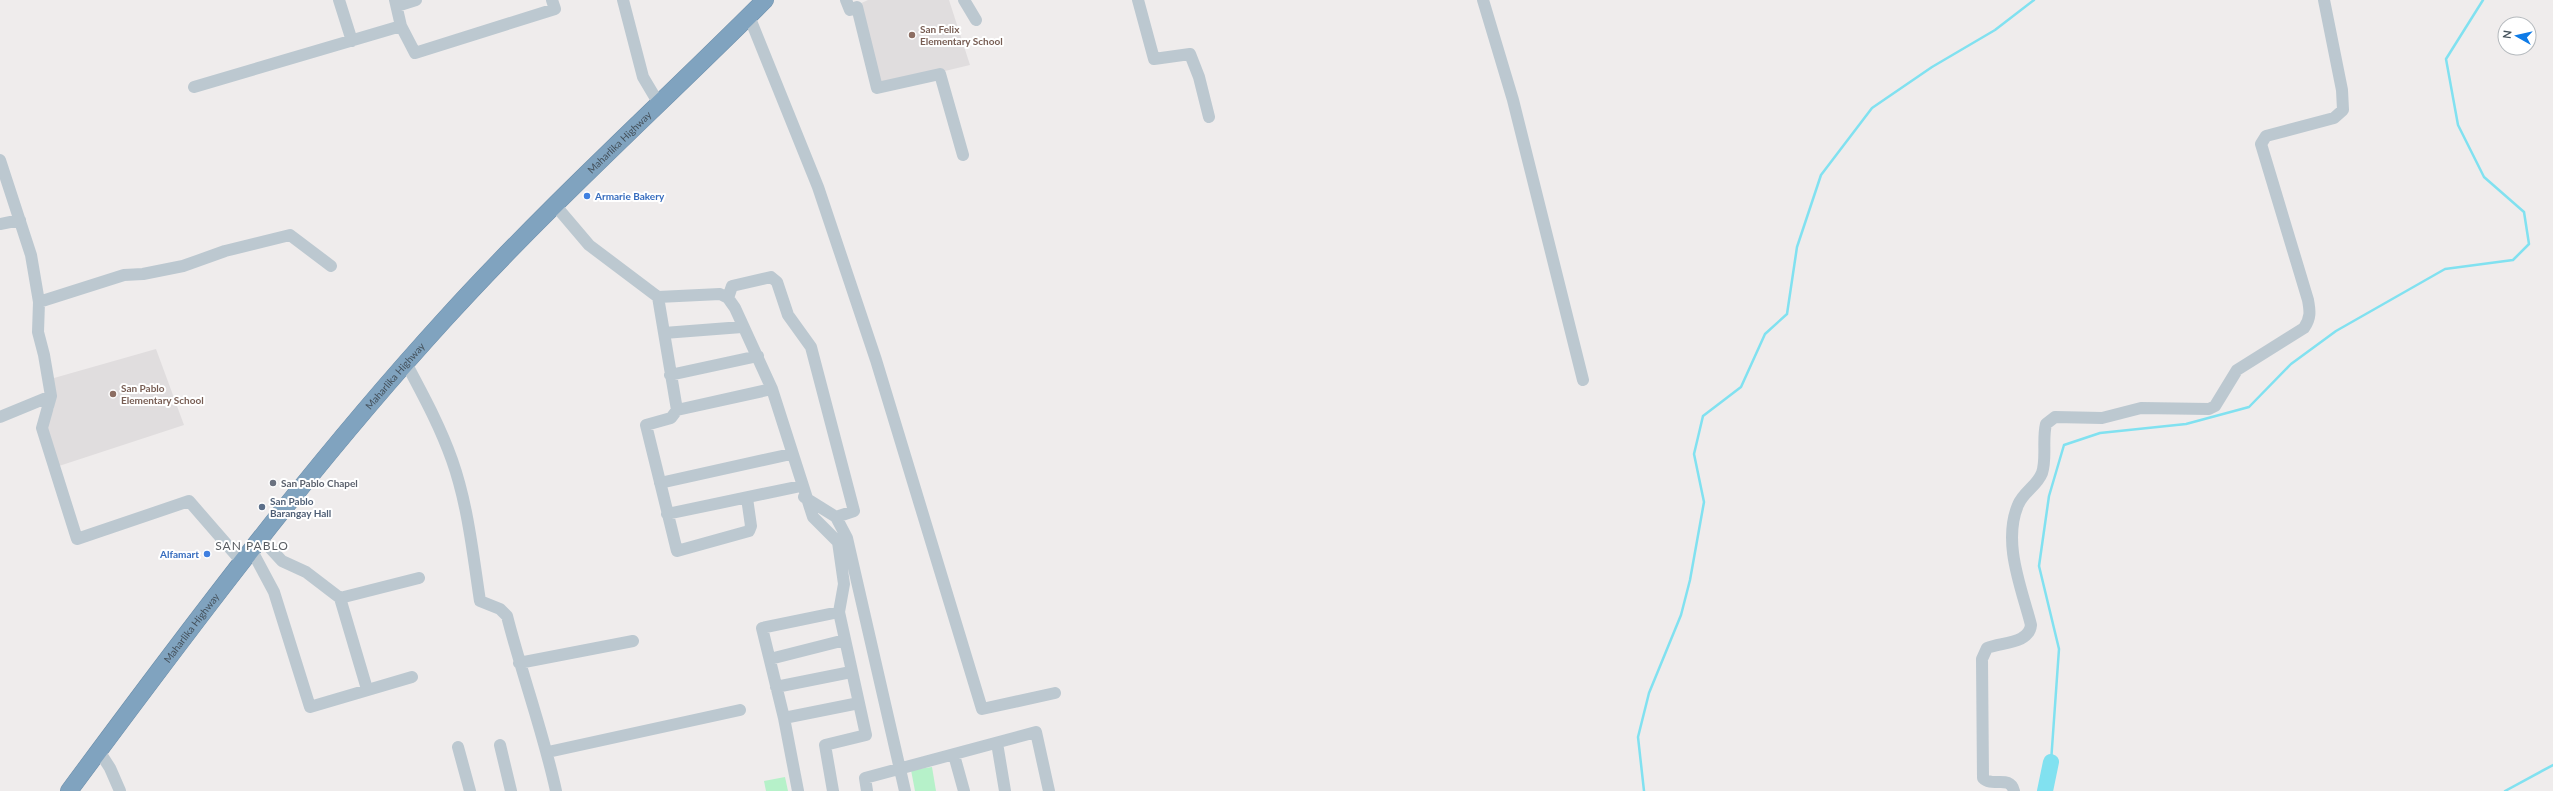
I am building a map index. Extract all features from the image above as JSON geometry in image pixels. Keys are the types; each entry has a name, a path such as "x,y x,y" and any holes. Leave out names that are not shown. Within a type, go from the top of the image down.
{"highway":[{"name":"Maharlika Highway","path":"69,791 251,550 315,469 406,363 452,312 555,205 765,0"}],"street":[{"path":"339,0 352,41"},
{"path":"416,0 396,3 401,26 415,53 555,9 552,0"},
{"path":"624,0 642,77 659,104"},
{"path":"846,0 850,10 857,7 877,88 940,74 963,155"},
{"path":"964,0 976,20"},
{"path":"1138,0 1154,59 1190,54 1199,77 1209,117"},
{"path":"1483,0 1513,100 1583,380"},
{"path":"2014,791 2010,783 2006,781 1986,781 1982,771 1982,659 1987,648 2025,638 2030,631 2031,625 2016,576 2013,551 2015,513 2023,496 2042,474 2046,424 2055,417 2102,418 2141,408 2209,409 2215,406 2237,370 2304,328 2310,313 2308,300 2261,144 2266,136 2334,118 2343,110 2342,90 2324,0"},
{"path":"749,16 823,202 876,360 982,709 1055,693"},
{"path":"194,86 401,26"},
{"path":"0,160 31,255 39,302 38,332 44,355 51,396 42,428 77,539 189,501 251,550 282,561 306,572 340,598 367,689"},
{"path":"555,205 589,245 658,297 720,294 728,298 735,308 742,327 758,356 772,389 803,492 813,517 838,542 844,584 839,612 866,735 826,745 833,791"},
{"path":"0,224 20,220"},
{"path":"39,302 124,276 143,274 183,266 225,251 290,235 332,266"},
{"path":"728,298 732,286 771,277 777,282 788,315 811,347 854,511 836,517"},
{"path":"658,297 677,410"},
{"path":"664,333 742,327"},
{"path":"670,374 758,356"},
{"path":"406,363 435,418 453,461 468,527 480,602 500,609 506,616 519,663 548,752 556,791"},
{"path":"747,498 752,526 749,531 677,551 646,425 671,418 677,410 772,389"},
{"path":"0,417 51,396"},
{"path":"660,483 791,454"},
{"path":"667,514 747,498 803,492 836,517 847,538 905,791"},
{"path":"251,550 274,592 310,706 412,677"},
{"path":"340,598 419,578"},
{"path":"798,791 784,718 762,628 839,612"},
{"path":"770,658 845,640"},
{"path":"519,663 633,642"},
{"path":"776,687 851,672"},
{"path":"784,718 859,703"},
{"path":"548,752 740,710"},
{"path":"868,791 865,778 901,770 1036,732 1049,791"},
{"path":"996,743 1005,791"},
{"path":"500,745 511,791"},
{"path":"458,747 470,791"},
{"path":"99,750 110,768 120,791"},
{"path":"954,755 964,791"}],"shaded area":[{"name":"San Felix Elementary School","path":"868,0 949,0 970,65 878,87 857,5"},
{"name":"San Pablo Elementary School","path":"156,349 184,425 59,466 46,428 46,415 54,409 54,378"}],"green space":[{"path":"932,767 936,791 915,791 911,770"},
{"path":"785,777 788,791 766,791 764,781"}],"waterway":[{"path":"1644,791 1638,737 1649,693 1681,615 1690,580 1704,502 1694,454 1703,416 1741,387 1765,334 1787,314 1797,247 1821,175 1872,108 1932,67 1995,30 2034,0"},
{"path":"2051,762 2059,649 2039,566 2049,496 2064,445 2100,433 2186,424 2249,407 2291,364 2336,331 2445,269 2513,260 2529,244 2524,212 2484,177 2458,125 2446,59 2483,0"},
{"path":"2045,791 2051,762"},
{"path":"2505,791 2553,765"}],"place":[{"name":"San Felix Elementary School","path":"912,35"},
{"name":"Armarie Bakery","path":"587,196"},
{"name":"San Pablo Elementary School","path":"113,394"},
{"name":"San Pablo Chapel","path":"273,483"},
{"name":"San Pablo Barangay Hall","path":"262,507"},
{"name":"Alfamart","path":"207,554"}],"district":[{"name":"SAN PABLO","path":"252,546"}]}
